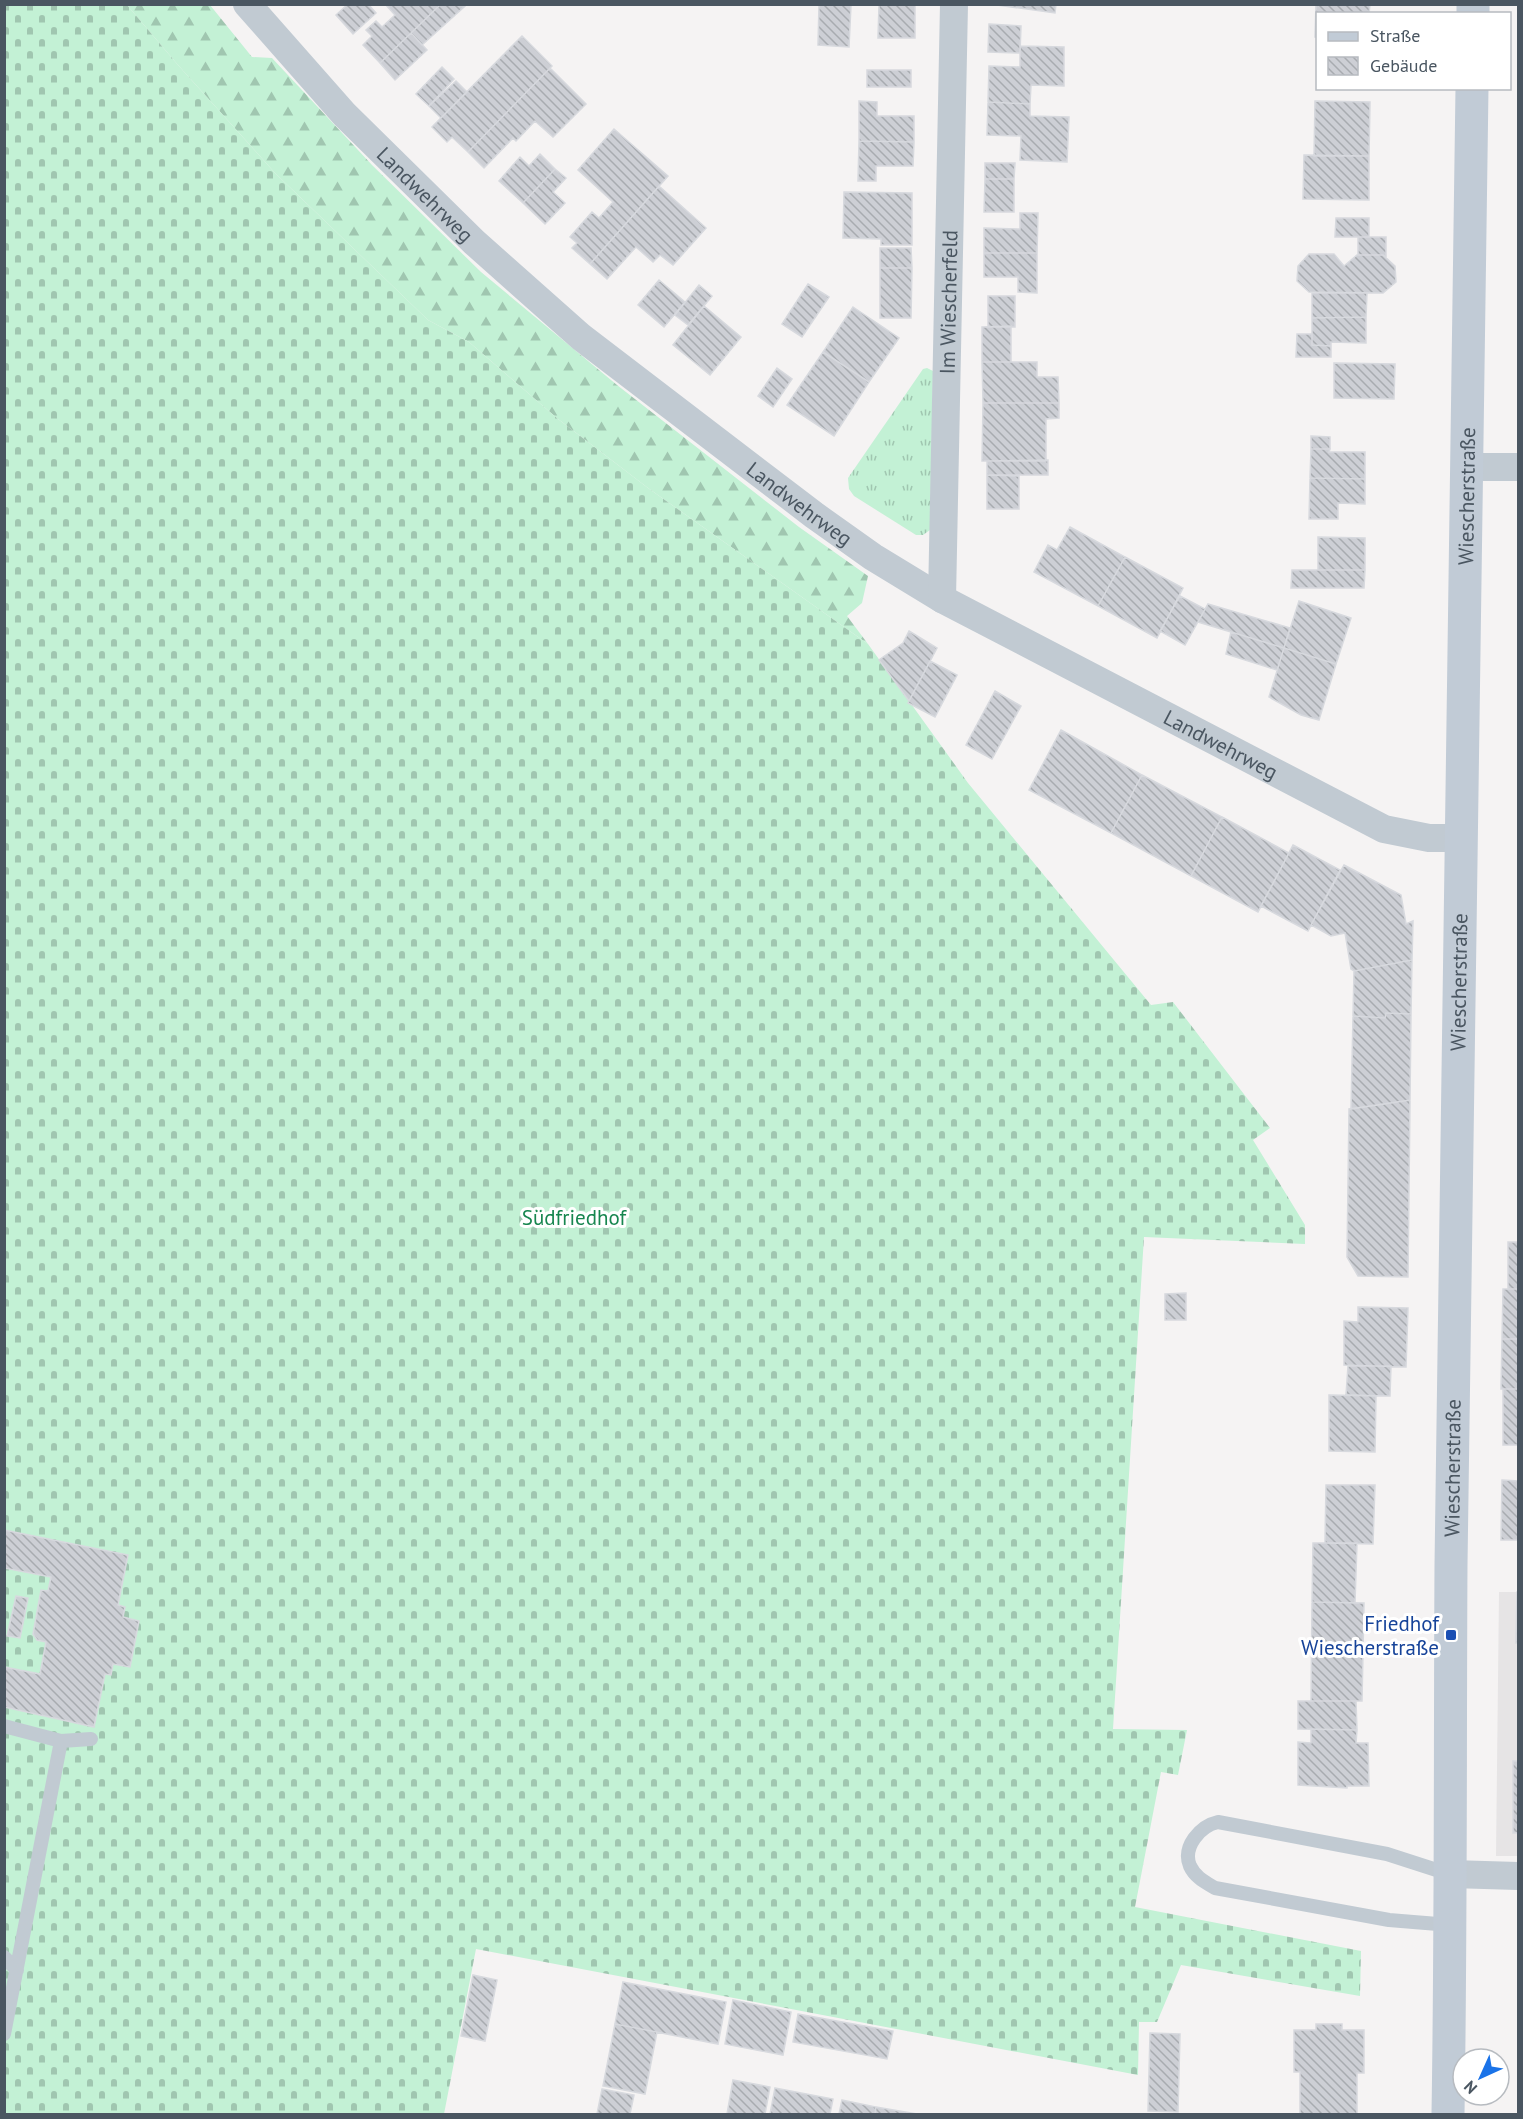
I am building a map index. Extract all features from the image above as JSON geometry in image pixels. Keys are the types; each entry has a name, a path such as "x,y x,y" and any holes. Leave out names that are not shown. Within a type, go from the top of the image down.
{"main road":[{"name":"Wiescherstraße","path":"1448,2115 1451,1925 1451,1566 1472,90"}],"street":[{"name":"Landwehrweg","path":"247,4 344,114 474,242 581,337 873,558 942,599 1384,829 1429,838 1460,838"},
{"name":"Im Wiescherfeld","path":"942,599 954,4"},
{"path":"1467,468 1518,467"},
{"path":"1451,1874 1518,1876"}],"lane":[{"path":"4,1726 61,1741 91,1739"},
{"path":"4,2034 61,1741"},
{"path":"1451,1874 1387,1854 1218,1822 1207,1824 1197,1834 1190,1847 1189,1864 1199,1879 1215,1888 1389,1920 1451,1925"},
{"path":"4,1957 17,1970"}],"shaded area":[{"path":"1499,1592 1518,1592 1518,1856 1496,1856"}],"green space":[{"name":"Südfriedhof","path":"5,5 127,5 275,173 428,320 469,342 558,419 648,488 868,644 968,783 1151,1005 1173,1002 1270,1128 1253,1140 1305,1225 1305,1244 1144,1237 1113,1729 1187,1730 1178,1775 1161,1772 1135,1907 1361,1951 1360,1996 1181,1965 1157,2022 1139,2022 1138,2075 476,1949 444,2114 5,2114"},
{"path":"127,5 210,5 252,57 272,58 372,165 481,272 617,385 799,527 868,576 862,603 847,616 868,644 648,488 558,419 469,342 428,320 275,173"},
{"path":"923,369 933,371 930,530 923,535 916,535 854,496 849,489 848,478"}],"building":[{"path":"348,4 368,4 376,13 353,34 336,15"},
{"path":"385,4 441,4 380,63 363,45 372,36 366,30 376,21 382,27 395,15"},
{"path":"441,4 465,6 422,45 411,33"},
{"path":"819,4 851,5 849,47 818,45"},
{"path":"879,4 915,4 915,38 878,38"},
{"path":"990,4 1056,4 1055,13"},
{"path":"1316,4 1370,4 1369,12 1316,12 1315,37"},
{"path":"989,24 1021,26 1020,53 988,52"},
{"path":"411,33 427,50 395,80 380,63"},
{"path":"522,36 552,66 468,152 452,137 447,142 432,127"},
{"path":"1020,46 1064,47 1064,86 1031,85 1030,104 988,102 989,66 1020,67"},
{"path":"442,67 454,79 429,106 416,94"},
{"path":"550,68 586,104 553,137 535,121 516,141 513,138 484,168 468,152"},
{"path":"867,70 911,70 911,87 867,87"},
{"path":"456,81 467,92 441,118 429,106"},
{"path":"859,101 877,102 877,116 914,116 914,142 859,141"},
{"path":"1315,101 1370,102 1369,156 1314,156"},
{"path":"988,102 1030,104 1030,116 1069,117 1067,162 1020,160 1021,136 987,135"},
{"path":"614,129 668,176 590,264 572,248 577,243 570,237 592,212 599,218 613,202 578,170"},
{"path":"859,141 914,142 913,166 876,166 876,181 858,181"},
{"path":"540,154 555,169 523,203 499,181 520,157 529,166"},
{"path":"1304,155 1369,156 1369,200 1303,199"},
{"path":"985,163 1015,163 1014,179 985,179"},
{"path":"555,169 566,178 553,192 565,203 545,224 523,203"},
{"path":"985,179 1014,179 1014,212 984,212"},
{"path":"659,186 706,228 673,265 660,255 653,262 636,247 607,279 590,264"},
{"path":"844,192 912,193 912,245 881,245 881,239 843,238"},
{"path":"1020,213 1038,213 1037,253 984,253 984,228 1020,229"},
{"path":"1336,218 1369,218 1369,237 1335,237"},
{"path":"1358,237 1386,237 1386,257 1358,255"},
{"path":"880,248 911,248 912,268 880,268"},
{"path":"984,253 1037,253 1037,293 1018,292 1018,277 984,277"},
{"path":"1309,254 1334,254 1344,266 1357,255 1383,255 1395,266 1396,282 1383,293 1309,292 1297,281 1298,266"},
{"path":"880,268 912,268 911,318 880,318"},
{"path":"659,280 685,302 664,327 638,305"},
{"path":"808,284 829,297 802,337 782,324"},
{"path":"699,285 712,296 688,325 675,315"},
{"path":"1312,293 1367,293 1366,317 1312,318"},
{"path":"988,296 1015,296 1015,327 988,327"},
{"path":"704,306 741,337 710,375 673,345"},
{"path":"853,307 899,338 869,382 823,352"},
{"path":"1366,317 1366,343 1331,342 1331,346 1312,345 1312,318"},
{"path":"1011,326 1011,362 982,362 982,327"},
{"path":"1297,334 1312,334 1312,345 1331,346 1331,357 1296,357"},
{"path":"823,352 869,382 834,436 787,405"},
{"path":"982,362 1037,362 1037,377 1058,377 1059,403 983,403"},
{"path":"1334,363 1395,364 1394,399 1334,398"},
{"path":"777,368 792,379 773,407 758,396"},
{"path":"983,403 1059,403 1059,418 1046,419 1046,461 982,461"},
{"path":"1311,436 1330,437 1330,449 1311,449"},
{"path":"1311,449 1330,449 1329,452 1365,452 1365,479 1310,478"},
{"path":"1048,460 1048,475 987,475 987,461"},
{"path":"987,475 1019,476 1019,509 987,509"},
{"path":"1310,478 1365,479 1365,504 1338,503 1338,519 1309,519"},
{"path":"1070,527 1125,557 1098,606 1034,572 1048,545 1057,550"},
{"path":"1318,537 1365,538 1365,570 1318,570"},
{"path":"1125,557 1183,588 1157,638 1098,606"},
{"path":"1292,570 1365,570 1364,588 1291,588"},
{"path":"1180,596 1205,609 1185,645 1160,631"},
{"path":"1299,601 1351,618 1336,664 1284,648"},
{"path":"1208,604 1290,628 1284,648 1198,622"},
{"path":"909,631 937,648 909,701 879,660 903,643"},
{"path":"1231,632 1284,648 1277,670 1226,654"},
{"path":"1284,648 1336,664 1319,720 1301,715 1269,697"},
{"path":"930,661 957,675 935,717 908,703"},
{"path":"995,691 1021,706 992,759 966,745"},
{"path":"1061,730 1142,775 1111,833 1029,790"},
{"path":"1142,775 1222,817 1191,876 1111,833"},
{"path":"1222,817 1289,853 1258,912 1191,876"},
{"path":"1293,845 1340,870 1308,931 1261,906"},
{"path":"1344,865 1401,895 1406,924 1413,921 1412,960 1354,971 1351,969 1345,933 1331,936 1311,925"},
{"path":"1412,960 1411,1014 1386,1013 1385,1018 1353,1016 1354,971"},
{"path":"1386,1013 1411,1014 1410,1100 1351,1109 1353,1016 1385,1018"},
{"path":"1410,1100 1408,1277 1358,1276 1347,1257 1349,1109"},
{"path":"1508,1242 1518,1242 1518,1289 1508,1289"},
{"path":"1503,1289 1518,1289 1518,1339 1502,1339"},
{"path":"1186,1293 1186,1320 1165,1320 1165,1294"},
{"path":"1358,1307 1408,1308 1406,1367 1344,1365 1344,1321 1358,1322"},
{"path":"1502,1339 1518,1339 1518,1389 1501,1389"},
{"path":"1348,1366 1391,1366 1390,1396 1346,1395"},
{"path":"1503,1389 1518,1389 1518,1445 1503,1445"},
{"path":"1329,1395 1376,1396 1375,1452 1329,1451"},
{"path":"1502,1480 1518,1481 1518,1540 1501,1540"},
{"path":"1326,1485 1375,1485 1373,1544 1325,1543"},
{"path":"4,1530 128,1555 118,1605 125,1607 123,1617 139,1621 130,1667 113,1664 111,1675 105,1674 94,1727 4,1707 4,1667 40,1674 46,1642 37,1640 33,1634 41,1590 48,1591 51,1577 4,1568"},
{"path":"1313,1543 1357,1543 1355,1603 1312,1602"},
{"path":"1517,1592 1518,1643 1516,1643"},
{"path":"16,1596 28,1598 20,1638 7,1636"},
{"path":"1312,1602 1364,1603 1362,1701 1311,1701"},
{"path":"1298,1701 1356,1701 1357,1730 1298,1729"},
{"path":"1311,1729 1357,1730 1356,1743 1368,1743 1369,1786 1347,1786 1347,1788 1298,1785 1298,1742 1311,1743"},
{"path":"1513,1761 1518,1761 1518,1833 1513,1833"},
{"path":"473,1975 497,1980 485,2041 461,2036"},
{"path":"623,1982 726,2002 718,2044 615,2024"},
{"path":"733,2000 791,2012 783,2055 725,2044"},
{"path":"798,2014 893,2031 887,2059 793,2042"},
{"path":"615,2024 657,2032 645,2094 603,2086"},
{"path":"1316,2024 1342,2024 1342,2030 1364,2030 1364,2073 1357,2073 1357,2114 1300,2114 1300,2072 1294,2072 1294,2030 1316,2030"},
{"path":"1150,2033 1180,2034 1178,2112 1148,2111"},
{"path":"733,2080 770,2087 765,2114 727,2114"},
{"path":"775,2088 833,2099 830,2114 770,2114"},
{"path":"602,2089 634,2095 630,2114 597,2114"},
{"path":"842,2100 876,2107 875,2114 839,2114"},
{"path":"876,2107 917,2114 875,2114"}],"place":[{"name":"Friedhof Wiescherstraße","path":"1451,1635"}]}
